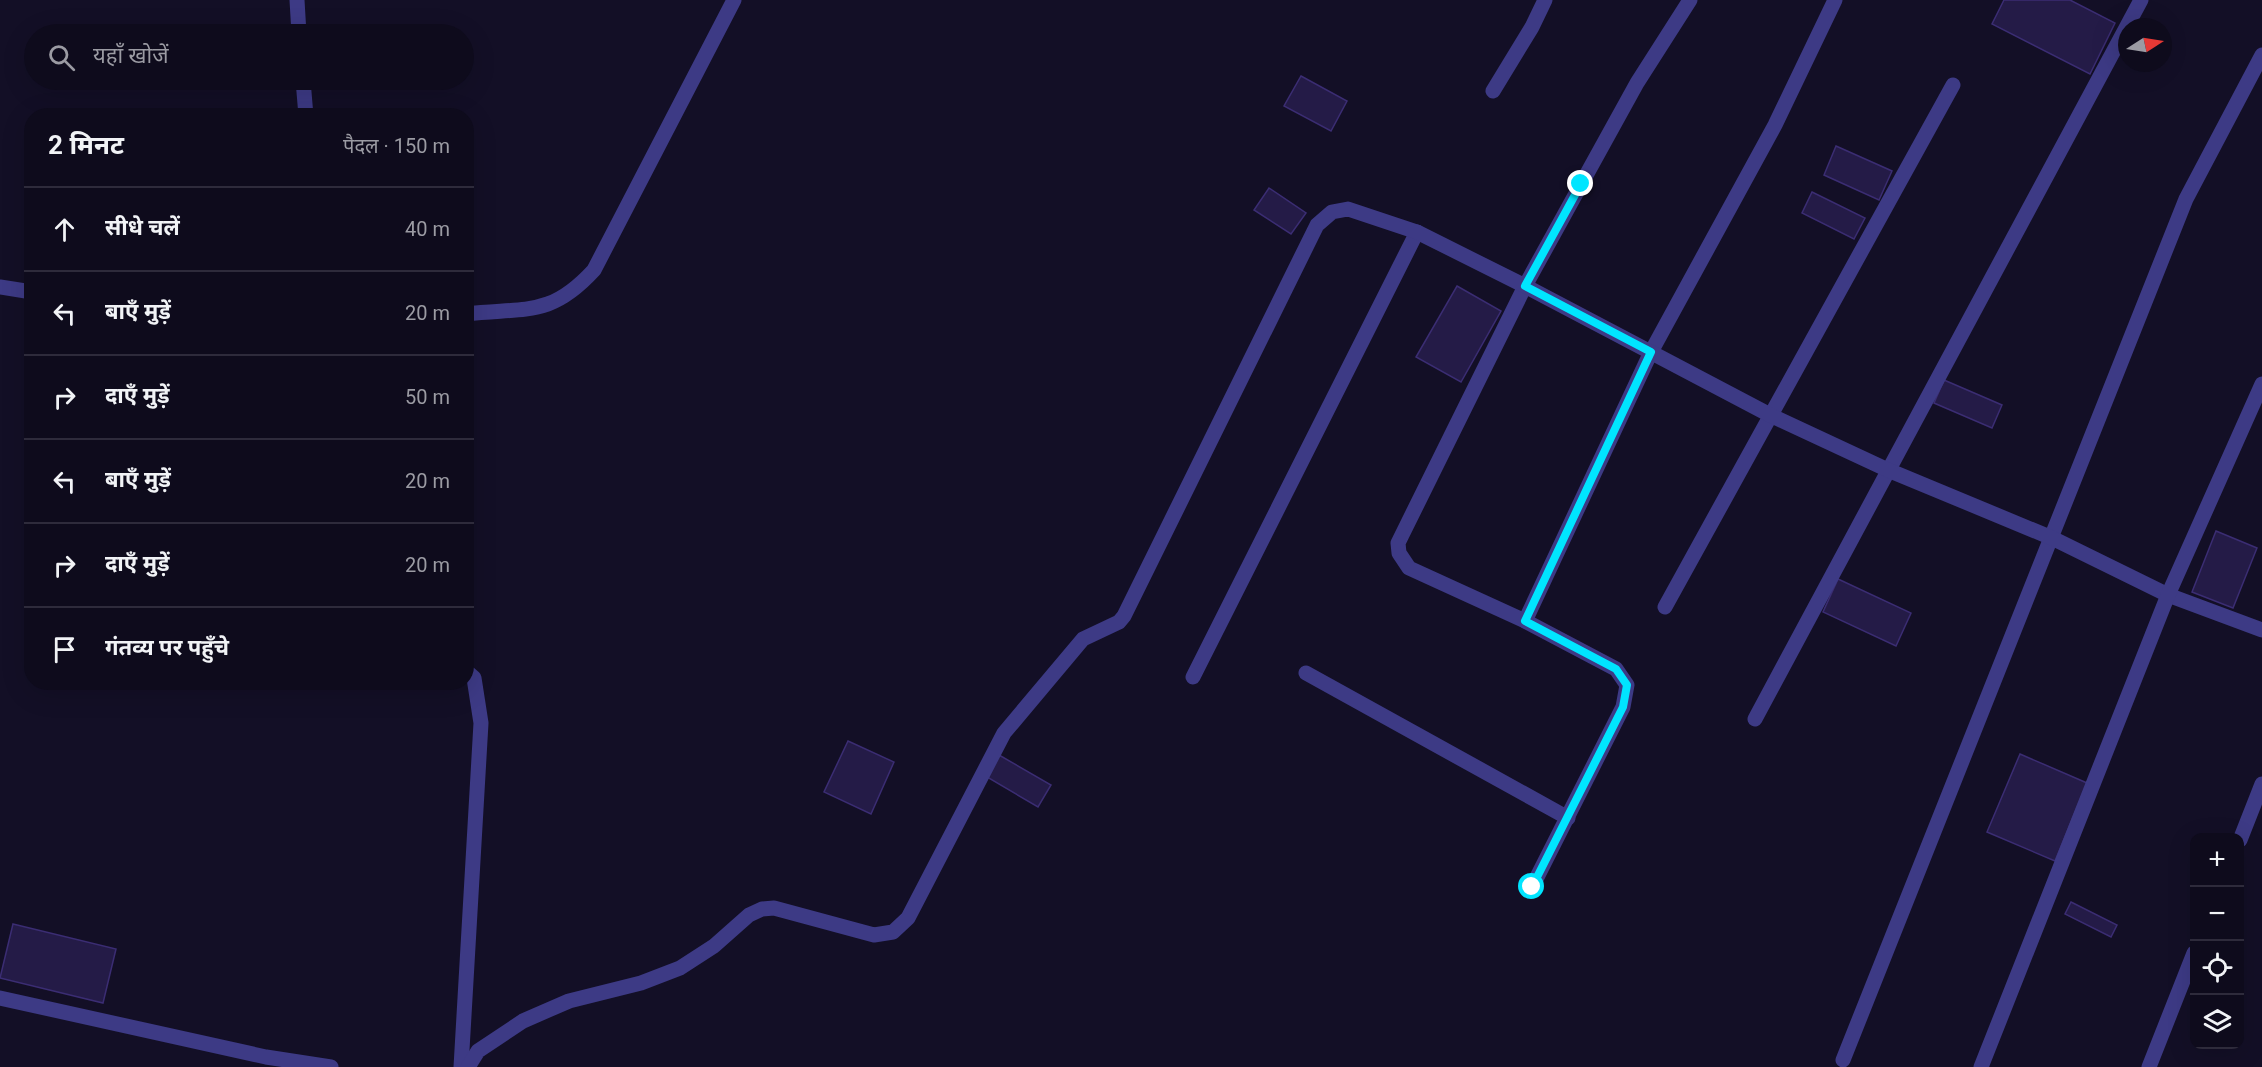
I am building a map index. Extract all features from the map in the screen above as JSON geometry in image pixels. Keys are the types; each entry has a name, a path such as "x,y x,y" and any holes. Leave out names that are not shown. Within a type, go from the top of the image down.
{"street":[{"path":"297,0 298,24"},
{"path":"474,313 543,308 574,292 594,270 734,0"},
{"path":"1493,92 1532,27 1545,0"},
{"path":"1532,887 1623,707 1627,685 1616,669 1525,621 1409,568 1399,553 1398,543 1525,286 1637,82 1690,0"},
{"path":"1525,621 1651,352 1775,125 1834,0"},
{"path":"1755,719 2141,0"},
{"path":"1842,1060 2186,199 2262,55"},
{"path":"1665,607 1953,85"},
{"path":"304,90 305,108"},
{"path":"468,1067 478,1051 523,1021 569,1001 641,983 680,968 714,946 750,915 762,909 774,908 874,935 893,932 908,918 1004,733 1083,639 1119,622 1124,616 1317,225 1332,212 1348,209 1417,232 1770,415 1888,470 2052,538 2168,595 2262,630"},
{"path":"1193,677 1417,232"},
{"path":"0,287 24,291"},
{"path":"1982,1067 2168,595 2262,384"},
{"path":"1306,673 1568,818"},
{"path":"460,1067 482,723 474,678"},
{"path":"2243,833 2262,784"},
{"path":"2149,1067 2190,963"},
{"path":"0,998 266,1057 331,1067"}],"building":[{"path":"2004,0 2070,0 2115,23 2090,74 1992,24"},
{"path":"1301,76 1347,101 1331,131 1284,106"},
{"path":"1836,146 1892,171 1879,200 1824,175"},
{"path":"1269,188 1306,213 1291,234 1254,210"},
{"path":"1812,192 1865,218 1854,239 1802,213"},
{"path":"1457,286 1501,311 1461,382 1416,357"},
{"path":"1944,380 2002,405 1992,428 1934,403"},
{"path":"2216,531 2257,548 2233,608 2192,592"},
{"path":"1838,579 1911,613 1896,646 1823,612"},
{"path":"848,741 894,762 871,814 824,792"},
{"path":"2020,754 2087,783 2055,861 1987,832"},
{"path":"999,755 1051,785 1038,807 987,777"},
{"path":"2071,902 2117,925 2111,937 2065,914"},
{"path":"13,924 116,949 103,1003 0,978"}],"route":[{"path":"1532,887 1623,707 1627,685 1616,669 1525,621 1651,352 1525,286 1581,184"}]}
